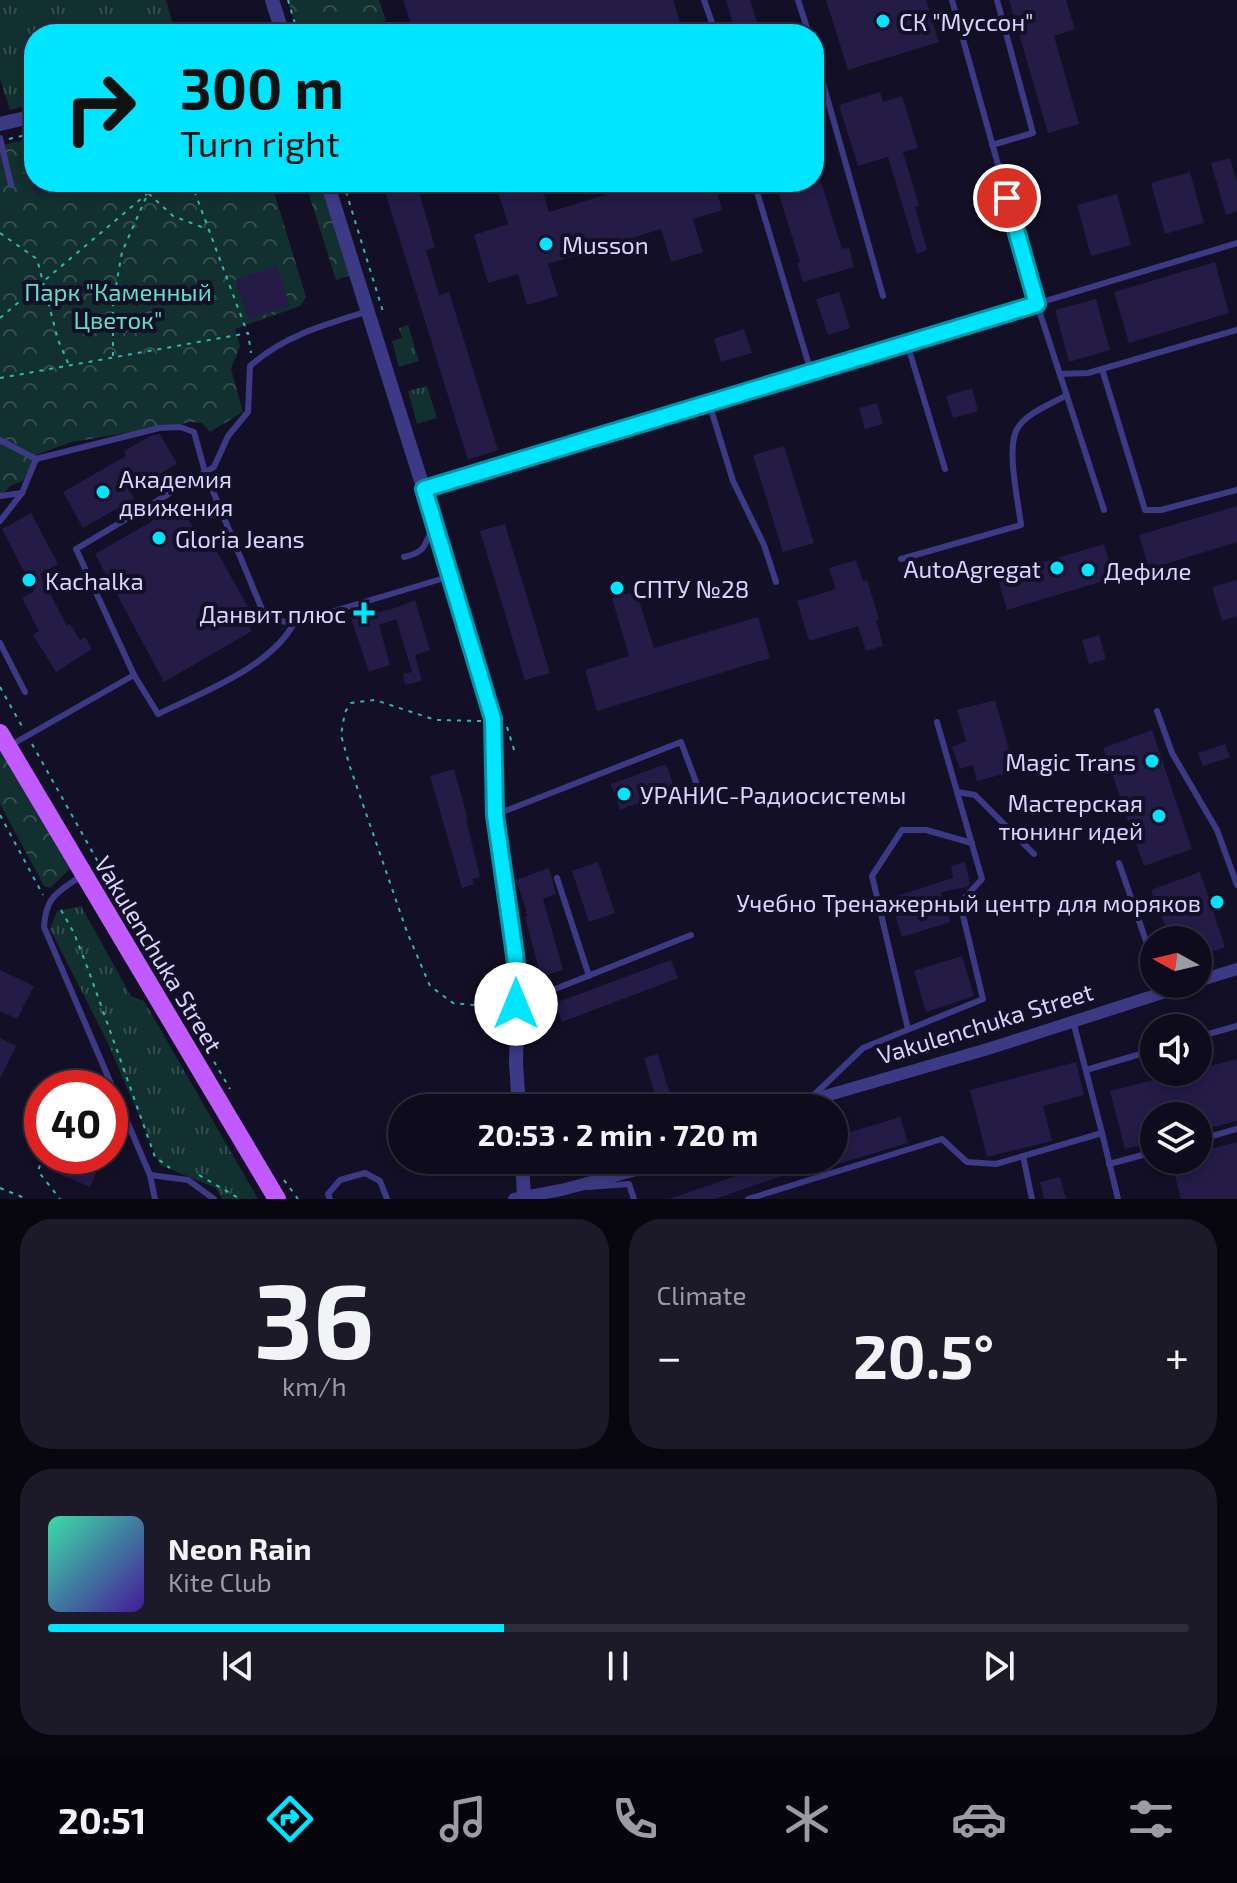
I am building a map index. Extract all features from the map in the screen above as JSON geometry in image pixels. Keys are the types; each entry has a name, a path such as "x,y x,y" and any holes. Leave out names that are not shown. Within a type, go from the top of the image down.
{"main road":[{"name":"Vakulenchuka Street","path":"4,740 277,1199"}],"street":[{"path":"272,0 280,24"},
{"path":"0,124 24,118"},
{"path":"330,192 434,520 493,719 495,815 518,982 519,1094"},
{"path":"1212,977 1237,969"},
{"name":"Vakulenchuka Street","path":"831,1094 1073,1021 1140,996"},
{"path":"521,1174 519,1198 621,1174"}],"lane":[{"path":"704,0 712,24"},
{"path":"798,0 806,24"},
{"path":"952,0 1037,304 1104,510"},
{"path":"992,145 1033,133 997,0"},
{"path":"824,87 883,296"},
{"path":"0,140 11,185"},
{"path":"757,192 811,372"},
{"path":"424,489 1237,243"},
{"path":"294,623 287,637 259,660 158,714 134,675 76,549 214,467 228,436 248,412 250,366 270,347 320,326 367,312"},
{"path":"1060,374 1088,373 1237,330"},
{"path":"907,343 945,469"},
{"path":"1102,369 1145,510 1161,510 1237,490"},
{"path":"901,559 1021,525 1011,457 1016,429 1031,415 1067,395"},
{"path":"709,403 733,481 764,545 776,582"},
{"path":"0,440 36,459 159,428 180,427 194,432 205,472 266,619 294,623 451,576"},
{"path":"0,521 22,493 36,459"},
{"path":"0,496 22,493"},
{"path":"404,557 417,554 425,546 434,520"},
{"path":"0,643 25,692"},
{"path":"4,740 27,736 134,675"},
{"path":"1157,711 1172,753 1217,830 1237,885"},
{"path":"815,1094 863,1048 983,999 960,903 982,879 937,722"},
{"path":"495,815 681,742 696,782"},
{"path":"957,792 975,795 1034,854"},
{"path":"908,1029 872,876 902,830 926,830 972,843"},
{"path":"1119,863 1141,926"},
{"path":"84,874 48,904 44,927 106,1070"},
{"path":"557,878 589,976"},
{"path":"516,1007 691,935"},
{"path":"1073,1021 1118,1199"},
{"path":"1212,1033 1237,1026"},
{"path":"1086,1070 1140,1054"},
{"path":"128,1122 150,1175 155,1199"},
{"path":"1212,1136 1237,1129"},
{"path":"748,1199 942,1139 967,1162 996,1164 1102,1133"},
{"path":"1023,1156 1032,1199"},
{"path":"1109,1164 1140,1156"},
{"path":"330,1199 328,1194 340,1180 365,1173 380,1181 387,1199"},
{"path":"150,1175 188,1180 214,1199"},
{"path":"561,1190 629,1184 634,1199"}],"path":[{"path":"288,0 295,24"},
{"path":"0,140 24,135"},
{"path":"194,192 248,333 251,354"},
{"path":"148,193 173,216 207,229"},
{"path":"0,318 148,193"},
{"path":"113,357 113,303 122,252 148,193"},
{"path":"0,233 37,259 58,340 69,365"},
{"path":"0,378 248,333"},
{"path":"0,687 147,950"},
{"path":"493,719 470,722 436,720 375,700 351,703 345,712 341,735 369,823 430,986 453,1003 516,1007"},
{"path":"0,815 48,904"},
{"path":"61,910 88,969 155,1157 172,1170"},
{"path":"202,1042 233,1094"},
{"path":"192,1173 240,1199"},
{"path":"279,1173 298,1199"},
{"path":"40,1174 60,1199"},
{"path":"0,1188 27,1199"}],"green space":[{"path":"0,0 166,0 173,24 24,24 24,106 10,110 0,79"},
{"path":"288,0 379,0 386,21 376,24 295,24"},
{"name":"Парк \"Каменный Цветок\"","path":"24,140 24,192 274,192 306,297 300,306 235,329 240,346 231,369 243,412 210,432 202,423 192,422 72,442 36,455 23,481 10,486 0,498 0,146"},
{"path":"308,192 325,192 351,275 336,280"},
{"path":"408,325 419,361 399,367 392,341 402,338 399,328"},
{"path":"427,386 437,418 417,424 408,391"},
{"path":"0,747 71,868 50,888 44,886 0,804"},
{"path":"81,906 131,996 144,1001 258,1199 222,1199 216,1188 160,1165 128,1090 128,1070 119,1070 50,929 57,911"}],"building":[{"path":"403,0 673,0 681,24 411,24"},
{"path":"726,0 750,0 758,24 733,24"},
{"name":"СК \"Муссон\"","path":"826,0 926,0 939,42 848,70"},
{"path":"1009,0 1066,0 1075,29 1054,36 1079,124 1048,133"},
{"path":"880,92 883,102 902,96 918,148 903,152 919,206 915,207 927,250 917,254 888,157 858,166 839,105"},
{"path":"1230,158 1237,182 1237,211 1226,215 1211,163"},
{"path":"1190,172 1204,223 1165,234 1151,183"},
{"path":"385,192 419,192 435,247 426,250 439,295 449,292 498,450 468,460"},
{"name":"Musson","path":"498,192 543,192 549,212 614,192 717,192 722,210 693,219 703,252 671,262 661,229 548,264 558,296 527,305 518,274 488,283 474,235 508,224"},
{"path":"778,192 824,192 842,249 849,247 854,267 803,282 797,263 800,262"},
{"path":"1117,194 1131,245 1091,256 1077,205"},
{"path":"1215,262 1229,313 1129,343 1114,292"},
{"path":"277,266 290,306 249,320 235,280"},
{"path":"839,292 850,328 828,335 816,299"},
{"path":"1096,299 1110,350 1069,362 1055,310"},
{"path":"744,329 752,353 721,362 714,339"},
{"path":"972,388 978,411 953,418 946,396"},
{"path":"877,403 883,424 865,429 859,408"},
{"path":"160,434 177,464 130,491 134,499 83,528 63,492 126,456 124,451 150,436"},
{"path":"784,446 814,543 783,552 753,455"},
{"path":"180,505 207,552 215,548 248,607 240,611 252,631 164,682 95,554"},
{"path":"1237,506 1237,542 1149,569 1139,535"},
{"path":"31,513 58,564 40,574 67,626 70,624 80,640 85,637 92,649 56,672 33,635 39,631 22,598 34,591 2,529"},
{"path":"505,524 550,673 525,680 480,531"},
{"path":"1104,544 1114,578 1007,610 997,576"},
{"path":"856,560 863,581 867,580 879,619 876,620 883,646 866,651 858,626 809,641 797,601 836,589 829,568"},
{"path":"1237,580 1237,616 1222,621 1212,587"},
{"path":"636,591 654,648 758,617 770,658 597,711 585,670 629,656 612,598"},
{"path":"415,600 430,650 415,655 422,681 405,685 403,674 412,672 396,619 379,625 390,665 369,672 351,618 392,609"},
{"path":"1099,635 1106,659 1089,664 1082,640"},
{"path":"995,700 1015,771 977,781 973,765 960,769 952,747 966,741 957,710"},
{"path":"1152,730 1192,849 1144,866 1103,748"},
{"path":"1225,744 1230,757 1203,766 1198,753"},
{"path":"666,764 675,789 620,810 611,784"},
{"path":"454,769 480,877 472,879 474,884 462,888 430,776"},
{"path":"598,862 615,913 589,922 572,871"},
{"path":"965,862 970,884 941,892 950,922 902,937 890,898 953,878 951,866"},
{"path":"549,868 556,894 543,899 563,970 541,977 525,917 528,916 516,880"},
{"path":"1200,872 1225,947 1212,952 1212,926 1165,926 1151,890"},
{"path":"962,956 974,996 926,1012 914,971"},
{"path":"671,960 678,978 562,1022 555,1003"},
{"path":"0,970 34,986 17,1019 0,1011"},
{"path":"0,1038 16,1046 0,1079"},
{"path":"658,1054 670,1094 655,1094 644,1058"},
{"path":"1237,1059 1237,1121 1212,1127 1212,1102 1140,1102 1140,1145 1125,1149 1110,1091 1140,1083 1140,1086 1212,1086 1212,1065"},
{"path":"1076,1062 1084,1095 1043,1106 1052,1141 987,1157 970,1090"},
{"path":"900,1117 908,1143 848,1161 848,1133"},
{"path":"1237,1142 1237,1199 1181,1199 1175,1174 1212,1174 1212,1148"},
{"path":"59,1174 95,1174 90,1187"},
{"path":"741,1174 787,1174 715,1199 669,1199"},
{"path":"1060,1177 1066,1199 1044,1199 1040,1182"}],"place":[{"name":"СК \"Муссон\"","path":"883,21"},
{"name":"Musson","path":"546,244"},
{"name":"Академия движения","path":"103,492"},
{"name":"Gloria Jeans","path":"159,538"},
{"name":"AutoAgregat","path":"1057,568"},
{"name":"Дефиле","path":"1088,570"},
{"name":"Kachalka","path":"29,580"},
{"name":"СПТУ №28","path":"617,588"},
{"name":"Данвит плюс","path":"364,613"},
{"name":"Magic Trans","path":"1152,761"},
{"name":"УРАНИС-Радиосистемы","path":"624,794"},
{"name":"Мастерская тюнинг идей","path":"1159,816"},
{"name":"Учебно Тренажерный центр для моряков","path":"1217,902"}],"route":[{"path":"516,1004 518,982 495,815 493,719 424,489 1037,304 1007,198"}]}
